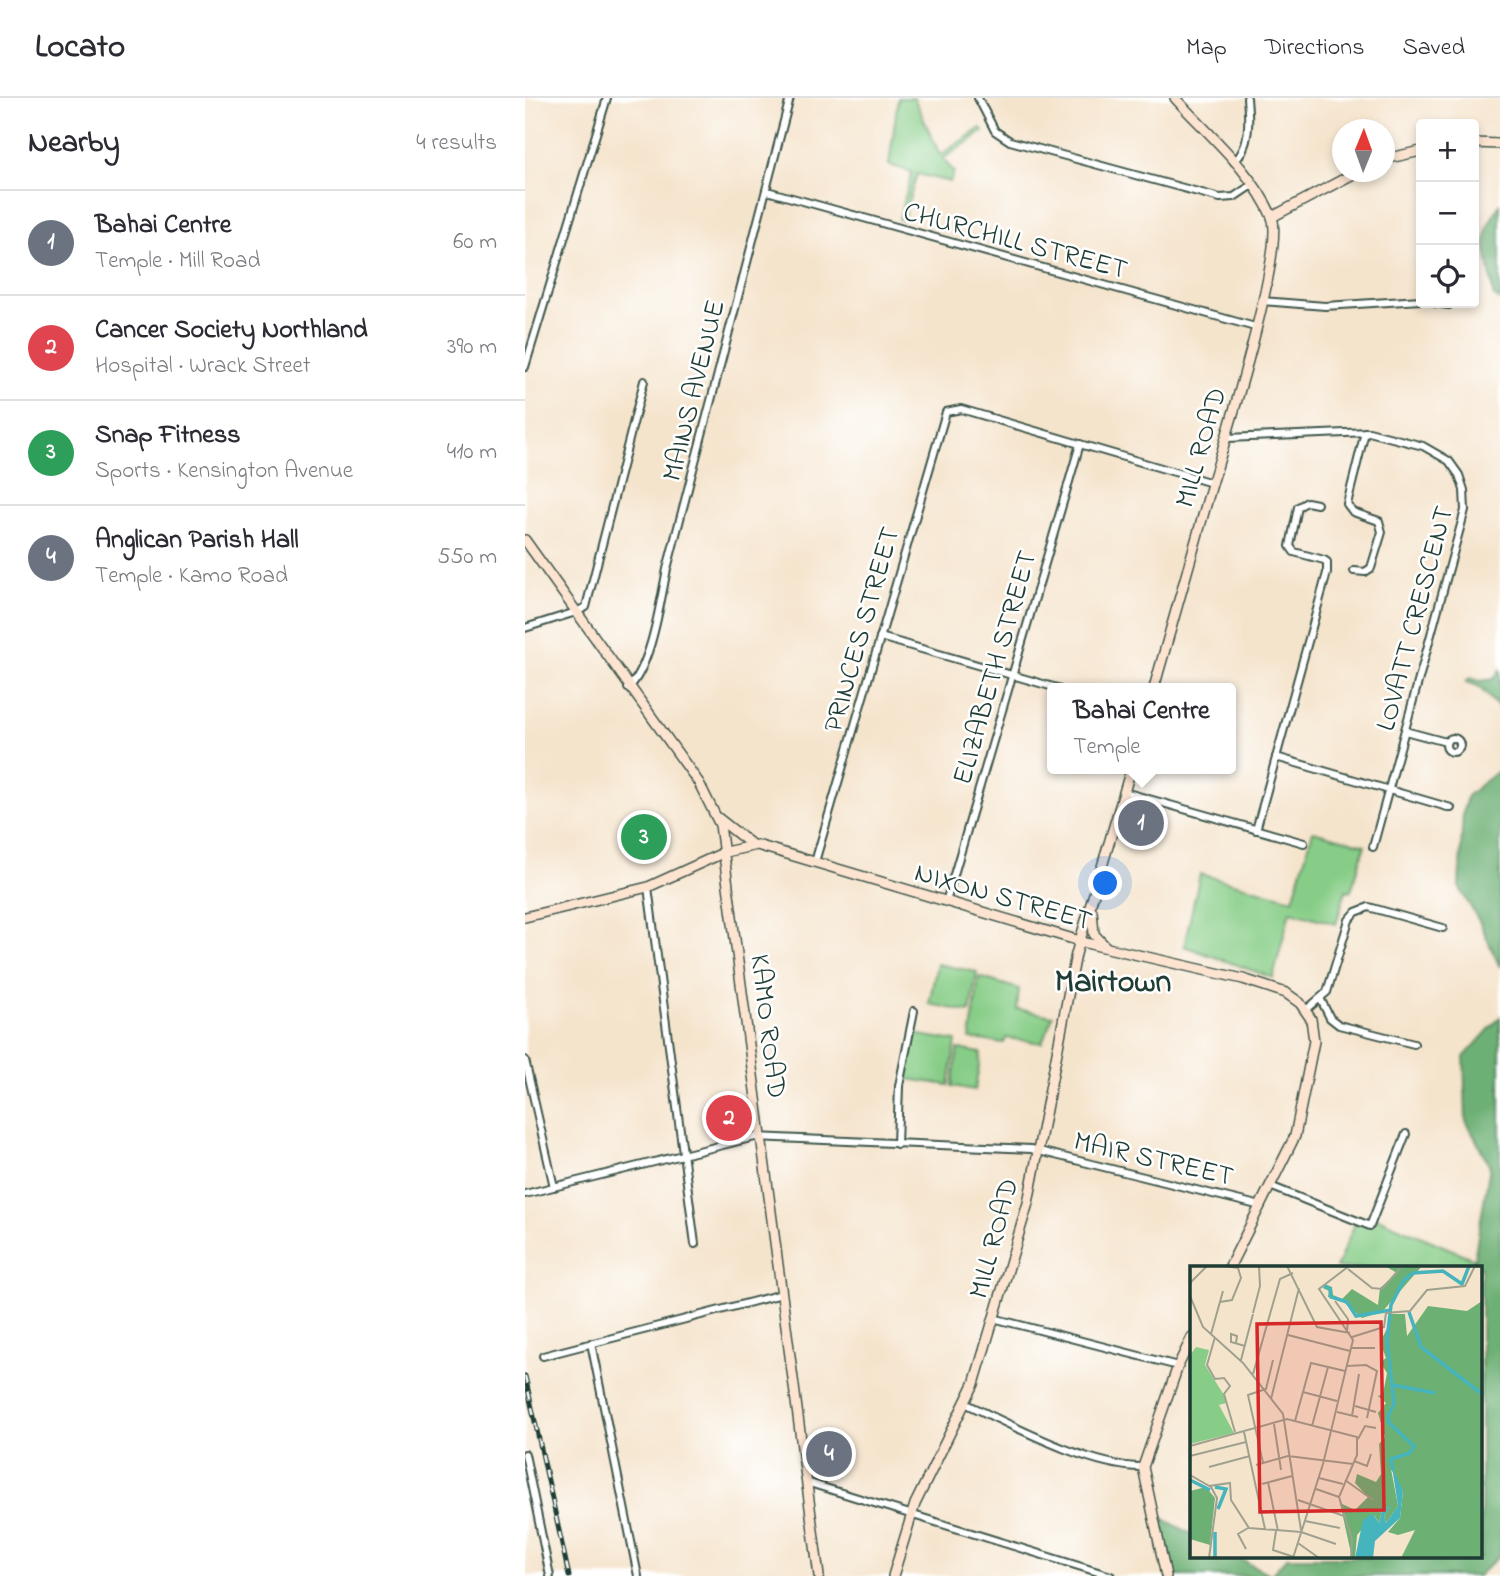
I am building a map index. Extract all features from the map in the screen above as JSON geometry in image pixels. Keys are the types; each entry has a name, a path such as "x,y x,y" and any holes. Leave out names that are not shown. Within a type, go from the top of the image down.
{"main road":[{"path":"1175,98 1252,184 1272,217 1338,182"},
{"path":"1479,143 1500,144"},
{"path":"1395,157 1416,152"},
{"name":"MILL ROAD","path":"1155,683 1227,438 1262,302 1275,236 1272,217"},
{"name":"KAMO ROAD","path":"525,540 628,688 699,783 718,818 725,852 819,1576"},
{"name":"MILL ROAD","path":"894,1576 912,1513 967,1404 1028,1203 1079,941 1129,774"},
{"path":"718,818 751,844"},
{"path":"525,917 649,887 725,852 751,844"},
{"name":"NIXON STREET","path":"751,844 1079,941 1268,987 1286,993 1306,1010"},
{"name":"MILL ROAD","path":"1092,899 1092,930 1107,948"},
{"path":"1230,1266 1295,1136 1313,1059 1314,1030 1306,1010"},
{"path":"1166,1576 1143,1467 1178,1366 1190,1342"}],"street":[{"path":"525,367 607,98"},
{"name":"MAINS AVENUE","path":"628,688 642,669 665,589 667,569 790,98"},
{"path":"978,98 995,131 1010,141 1220,198 1234,197 1252,184"},
{"path":"1233,162 1240,156 1245,142 1249,120 1247,98"},
{"name":"CHURCHILL STREET","path":"767,191 1255,327"},
{"path":"1262,302 1325,306 1416,300"},
{"path":"525,628 576,612 586,604 644,381"},
{"name":"PRINCES STREET","path":"815,862 943,419 949,410 961,409 1080,444"},
{"path":"1354,571 1365,572 1371,568 1382,532 1379,521 1353,512 1347,504 1365,432"},
{"name":"LOVATT CRESCENT","path":"1227,438 1365,432 1423,446 1441,455 1459,475 1465,497 1465,510 1374,847"},
{"path":"1080,444 1212,483"},
{"name":"ELIZABETH STREET","path":"946,902 1080,444"},
{"path":"1256,830 1320,599 1327,562 1294,552 1289,542 1298,507 1307,502 1317,504"},
{"path":"880,637 1047,685"},
{"path":"1405,730 1446,742"},
{"path":"1276,757 1451,808"},
{"path":"1124,792 1304,843"},
{"path":"649,887 695,1244"},
{"path":"1306,1010 1321,1000 1331,983 1349,920 1356,912 1369,908 1443,928"},
{"path":"1321,1000 1330,1018 1339,1025 1414,1044"},
{"path":"897,1144 899,1086 914,1011"},
{"path":"525,1060 554,1187"},
{"name":"MAIR STREET","path":"1270,1186 1370,1226 1406,1134"},
{"name":"MAIR STREET","path":"525,1195 682,1153 762,1137 1038,1151 1261,1206"},
{"path":"543,1356 782,1294"},
{"path":"993,1318 1178,1366"},
{"path":"591,1343 638,1576"},
{"path":"967,1404 1041,1440 1107,1461 1143,1467"},
{"path":"525,1454 550,1576"},
{"path":"806,1482 1111,1576"}],"green space":[{"path":"898,98 914,98 940,155 981,128 983,132 943,159 954,172 950,182 917,174 903,220 899,219 912,172 889,165"},
{"path":"1500,204 1500,300 1493,296 1486,238 1488,226"},
{"path":"1500,670 1500,709 1478,686 1466,682 1470,678 1481,681 1493,679"},
{"path":"1497,771 1500,772 1500,967 1479,921 1459,887 1463,812 1467,796"},
{"path":"1313,831 1365,845 1351,891 1346,890 1336,924 1290,911 1273,978 1184,946 1200,874 1293,899"},
{"path":"937,964 977,972 970,1012 929,1004"},
{"path":"979,977 1019,989 1017,1009 1053,1016 1042,1043 1006,1038 1004,1043 970,1039"},
{"path":"1500,1017 1500,1555 1478,1576 1174,1576 1156,1515 1190,1533 1190,1558 1238,1558 1271,1575 1286,1558 1483,1558 1483,1266 1474,1266 1474,1259 1490,1166 1466,1121 1464,1057"},
{"path":"914,1034 956,1041 949,1085 907,1079"},
{"path":"958,1049 981,1053 975,1090 952,1086"},
{"path":"1375,1217 1474,1259 1474,1266 1337,1266 1356,1221 1369,1223"}],"railway":[{"path":"525,1376 569,1576"}],"place":[{"name":"Bahai Centre","path":"1141,823"},
{"name":"Snap Fitness","path":"644,837"},
{"name":"Cancer Society Northland","path":"729,1118"},
{"name":"Anglican Parish Hall","path":"829,1454"}],"district":[{"name":"Mairtown","path":"1113,980"}]}
